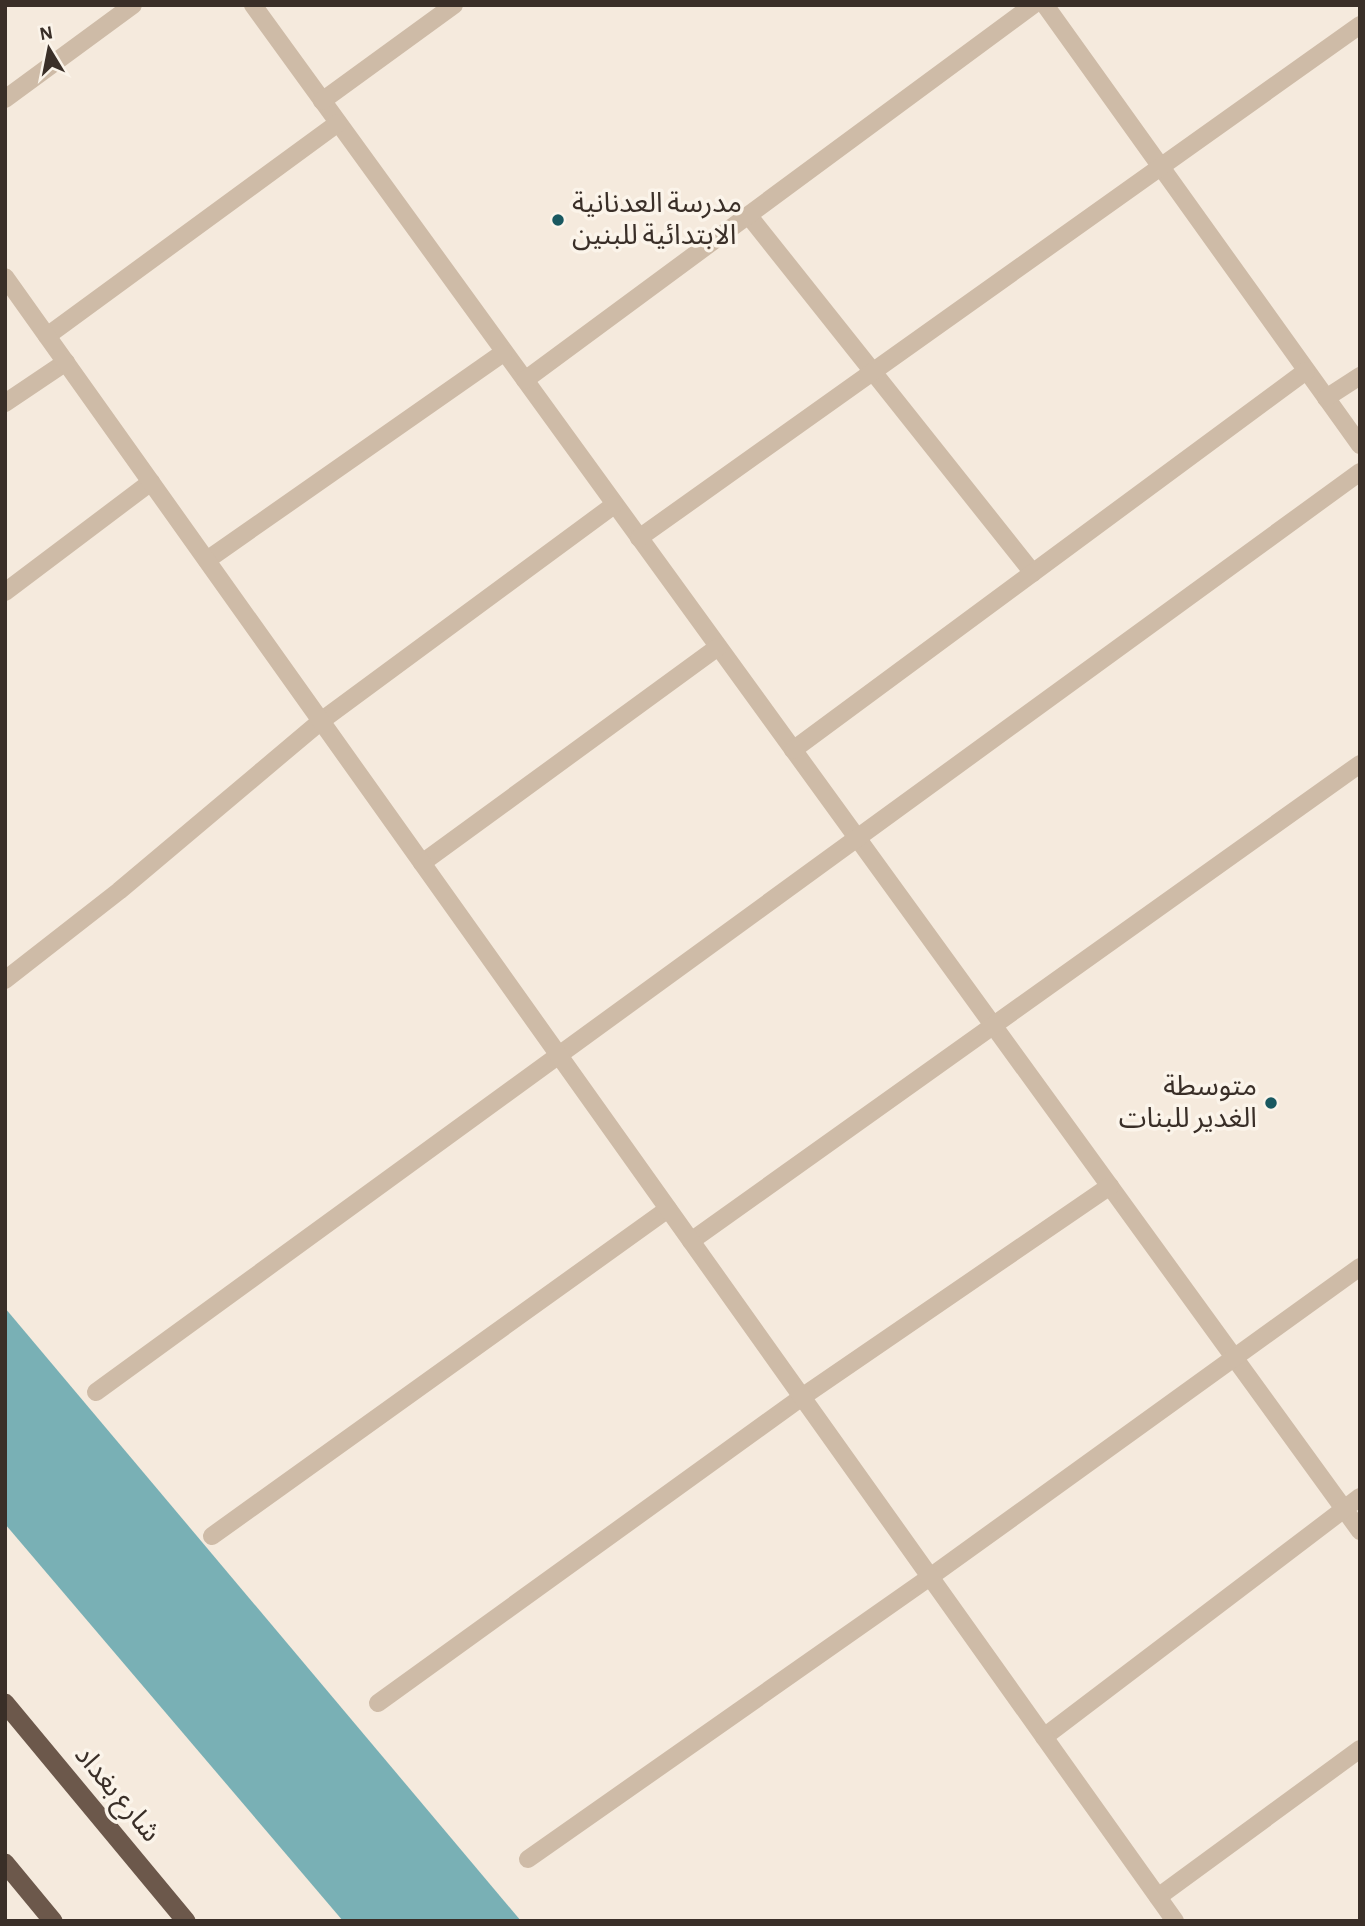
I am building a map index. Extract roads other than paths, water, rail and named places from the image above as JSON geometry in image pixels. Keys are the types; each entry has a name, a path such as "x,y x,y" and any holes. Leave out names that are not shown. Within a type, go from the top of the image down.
{"highway":[{"name":"شارع بغداد","path":"5,1703 186,1921"},
{"path":"5,1863 53,1921"}],"street":[{"path":"5,99 132,5"},
{"path":"253,5 1360,1531"},
{"path":"322,101 454,5"},
{"path":"525,380 1033,5"},
{"path":"1045,5 1360,445"},
{"path":"639,538 1360,25"},
{"path":"47,336 338,123"},
{"path":"749,216 1033,573"},
{"path":"5,277 1175,1921"},
{"path":"207,560 503,353"},
{"path":"5,403 66,362"},
{"path":"793,750 1306,370"},
{"path":"1326,398 1360,376"},
{"path":"96,1392 1360,472"},
{"path":"5,592 151,482"},
{"path":"5,980 119,891 321,721 614,505"},
{"path":"422,863 718,647"},
{"path":"691,1241 1360,764"},
{"path":"378,1703 802,1397 1110,1186"},
{"path":"212,1536 668,1209"},
{"path":"528,1859 930,1577 1360,1268"},
{"path":"1044,1737 1360,1497"},
{"path":"1158,1897 1360,1749"}],"water":[{"path":"5,1308 521,1921 343,1921 5,1524"}],"place":[{"name":"مدرسة العدنانية الابتدائية للبنين","path":"558,220"},
{"name":"متوسطة الغدير للبنات","path":"1271,1103"}]}
